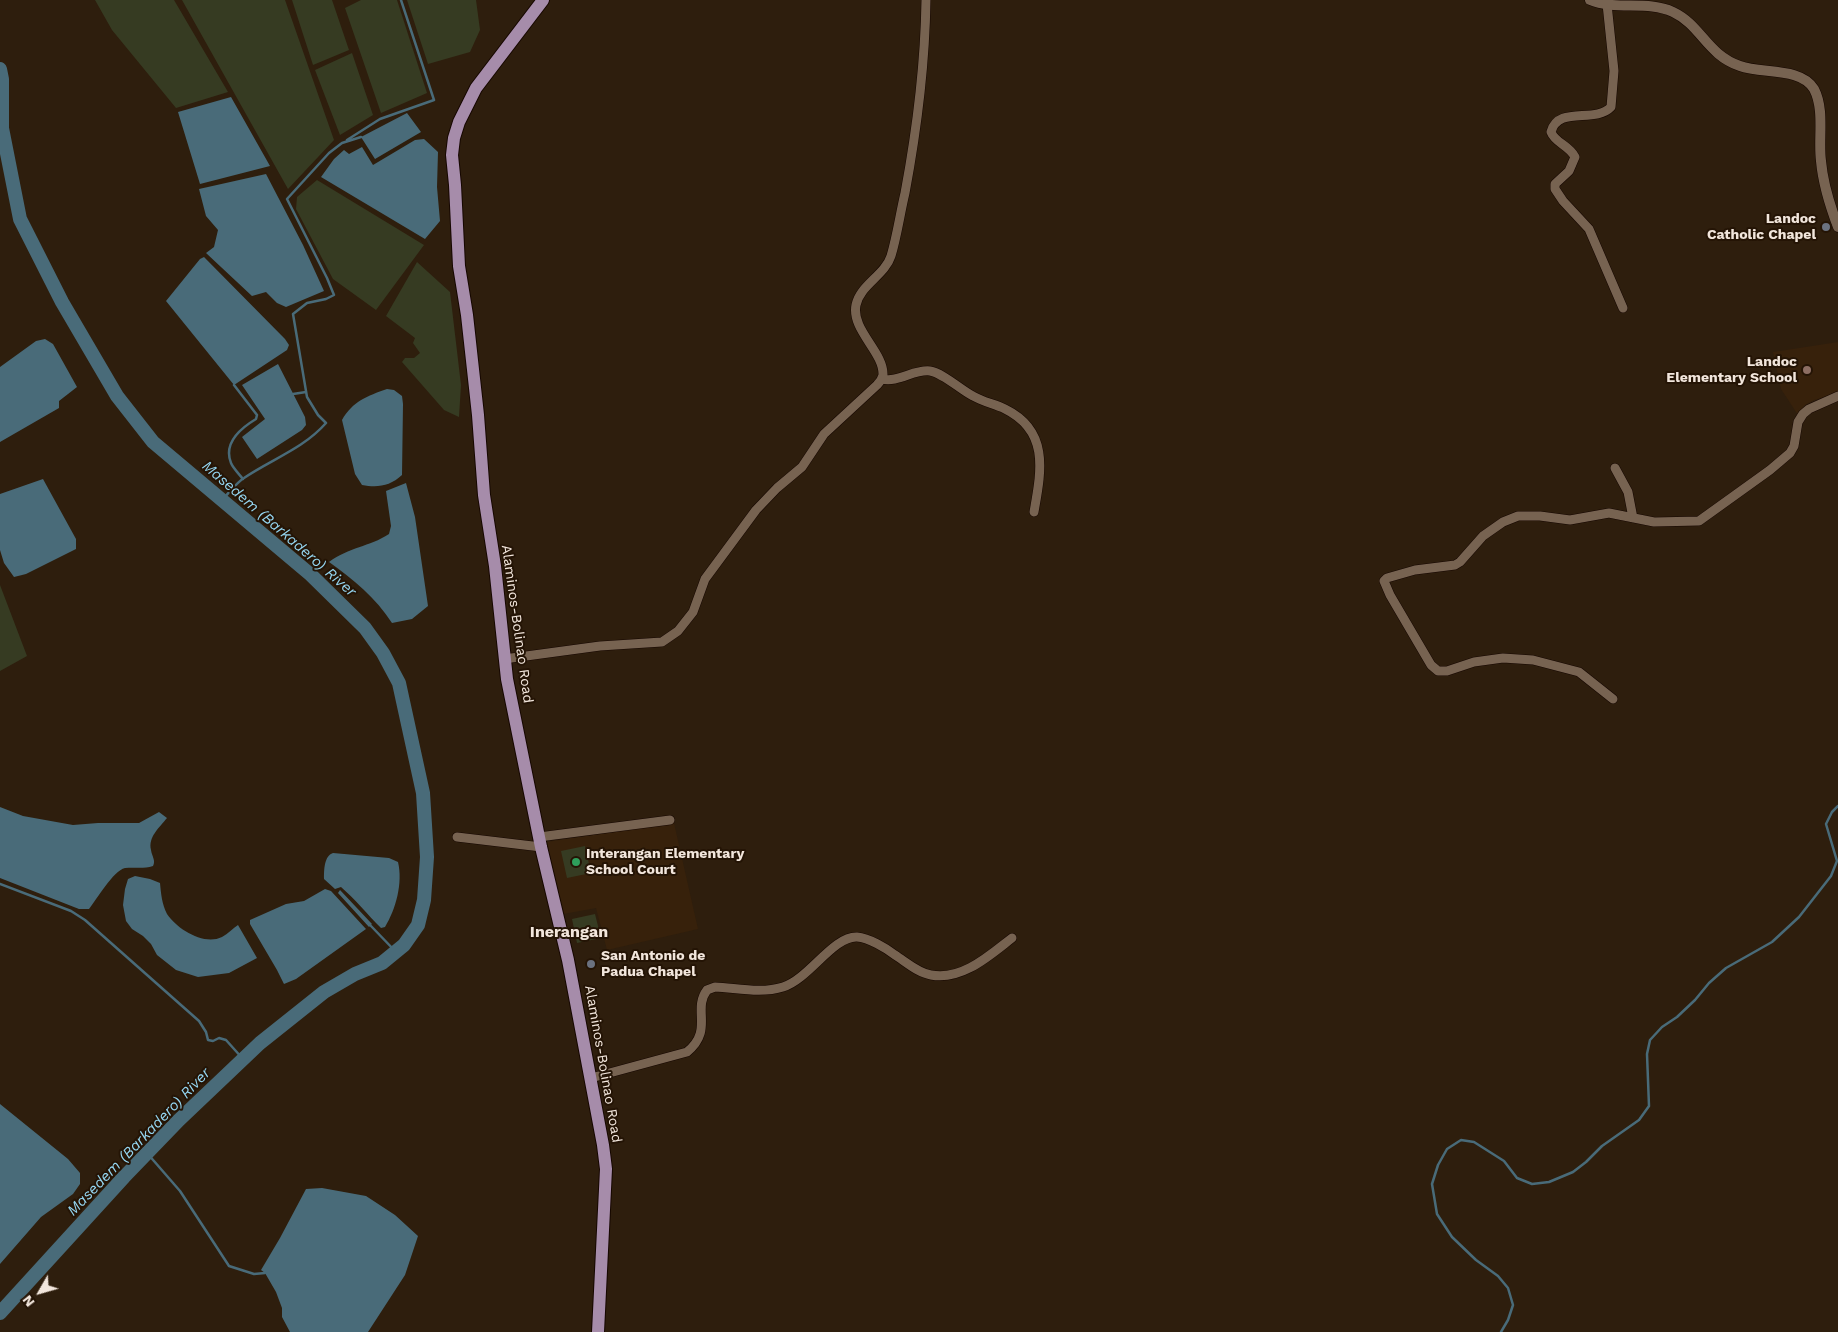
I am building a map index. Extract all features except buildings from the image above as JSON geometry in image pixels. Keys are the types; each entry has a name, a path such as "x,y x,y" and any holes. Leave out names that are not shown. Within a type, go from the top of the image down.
{"main road":[{"name":"Alaminos-Bolinao Road","path":"543,0 476,88 459,122 452,148 458,266 467,315 478,415 484,495 495,566 504,659 540,842 568,960 591,1078 606,1169 598,1332"}],"street":[{"path":"504,659 600,646 662,642 670,638 694,612 706,579 756,510 802,466 824,434 877,385 882,378 882,370 878,359 857,318 856,304 869,284 887,266 892,251 912,153 925,49 926,0"},
{"path":"1590,0 1607,4 1656,7 1674,12 1693,27 1720,56 1729,61 1757,71 1796,75 1805,79 1817,97 1821,134 1820,159 1827,197 1838,227"},
{"path":"1607,4 1614,71 1611,107 1600,114 1562,118 1553,126 1551,132 1554,139 1568,147 1575,157 1569,171 1555,184 1555,189 1563,201 1589,229 1623,308"},
{"path":"882,378 892,379 920,371 935,372 965,392 1013,413 1031,429 1040,452 1041,465 1034,512"},
{"path":"1612,699 1579,672 1533,660 1503,658 1474,662 1448,671 1438,671 1431,665 1384,582 1387,578 1415,570 1455,565 1460,562 1483,536 1503,522 1518,516 1540,516 1570,520 1609,513 1654,522 1699,521 1786,457 1793,449 1798,422 1803,414 1809,409 1838,396"},
{"path":"1615,468 1628,492 1633,518"},
{"path":"457,837 540,842 670,820"},
{"path":"591,1078 687,1052 696,1045 700,1036 703,1023 702,1000 707,990 714,987 761,990 782,988 792,983 818,963 833,947 850,938 858,937 867,940 891,952 921,971 932,975 957,974 990,956 1012,938"}],"shaded area":[{"name":"Landoc Elementary School","path":"1838,342 1838,393 1814,400 1805,405 1798,415 1781,389 1773,352"},
{"path":"674,823 698,929 607,950 596,908 563,914 546,842"}],"green space":[{"path":"95,0 174,0 228,92 176,108 112,30"},
{"path":"182,0 285,0 334,140 288,189"},
{"path":"292,0 332,0 349,50 313,65"},
{"path":"361,0 397,0 427,93 381,113 345,8"},
{"path":"407,0 476,0 480,30 470,52 428,64"},
{"path":"352,53 373,115 340,135 315,70"},
{"path":"317,180 424,245 376,310 333,279 296,209 297,197"},
{"path":"417,262 450,292 461,385 459,417 444,410 402,362 405,358 414,358 420,353 413,343 415,338 386,316"},
{"path":"0,585 27,656 0,671"},
{"name":"Interangan Elementary School Court","path":"585,846 591,873 567,878 561,851"},
{"path":"595,914 601,938 577,943 572,919"}],"water":[{"path":"231,97 270,166 200,184 178,112"},
{"path":"407,113 421,132 375,159 361,137"},
{"path":"424,139 438,152 437,187 440,221 425,239 321,177 334,159 344,150 349,154 362,147 373,165 415,140"},
{"path":"266,174 303,245 324,291 286,307 277,303 266,292 252,296 206,253 214,247 218,230 206,216 199,189"},
{"path":"204,257 289,345 287,350 234,385 166,301 200,259"},
{"path":"45,339 53,344 77,387 59,401 59,408 0,442 0,367 36,341"},
{"path":"278,364 305,417 306,425 302,430 257,459 242,437 265,419 242,385"},
{"path":"387,389 394,390 402,396 402,475 393,482 383,485 362,485 355,474 342,420 351,408 361,400"},
{"path":"43,479 76,539 76,549 26,574 14,577 4,563 0,550 0,494"},
{"path":"406,483 415,517 428,606 412,619 392,623 379,605 347,575 329,562 344,553 374,542 389,534 391,526 386,491"},
{"path":"0,807 23,816 73,825 139,823 159,812 167,818 151,841 153,866 120,870 110,880 89,909 79,909 0,878"},
{"path":"333,853 389,858 398,862 400,878 398,896 385,927 381,928 341,887 335,889 324,879 326,860"},
{"path":"135,876 160,883 161,895 167,914 171,920 184,930 199,938 215,939 224,936 238,925 257,958 229,973 198,977 176,970 157,955 151,944 132,929 126,921 123,905 125,889 128,879"},
{"path":"325,889 331,891 366,929 296,979 284,984 250,924 250,920 286,904 304,901"},
{"path":"340,890 372,924 369,927 338,893"},
{"path":"0,1104 68,1159 80,1173 80,1184 73,1194 41,1217 0,1264"},
{"path":"322,1188 366,1196 395,1215 418,1236 405,1275 368,1332 290,1332 282,1317 282,1308 276,1292 265,1273 261,1270 306,1189"}],"waterway":[{"path":"347,140 380,119 434,100 401,0"},
{"name":"Masedem (Barkadero) River","path":"0,69 2,79 2,128 20,219 62,302 117,396 153,442 311,575 365,628 383,653 399,683 423,793 427,857 424,900 418,925 404,945 382,963 355,974 324,992 260,1043 179,1120 124,1177 0,1313"},
{"path":"222,500 241,480 297,447 326,423 318,415 307,397 293,314 307,303 326,299 334,295 287,199 329,153 342,143 361,137"},
{"path":"234,385 257,415 256,419 239,432 229,449 231,463 243,479"},
{"path":"293,394 306,392"},
{"path":"1501,1332 1508,1320 1513,1305 1508,1288 1498,1276 1476,1260 1452,1237 1437,1214 1432,1184 1438,1165 1447,1149 1461,1140 1474,1142 1504,1161 1517,1178 1532,1184 1549,1182 1573,1172 1602,1146 1639,1120 1649,1106 1647,1054 1650,1040 1662,1027 1677,1017 1695,1000 1709,983 1726,968 1772,942 1799,917 1831,876 1837,861 1826,824 1832,812 1838,806"},
{"path":"0,884 71,911 85,920 199,1021 206,1032 208,1040 213,1041 219,1038 226,1040 243,1059"},
{"path":"371,926 396,952"},
{"path":"147,1153 180,1191 229,1266 254,1274 265,1273"}],"place":[{"name":"Landoc Catholic Chapel","path":"1826,227"},
{"name":"Landoc Elementary School","path":"1807,370"},
{"name":"Interangan Elementary School Court","path":"576,862"},
{"name":"San Antonio de Padua Chapel","path":"591,964"}],"district":[{"name":"Inerangan","path":"569,932"}]}
